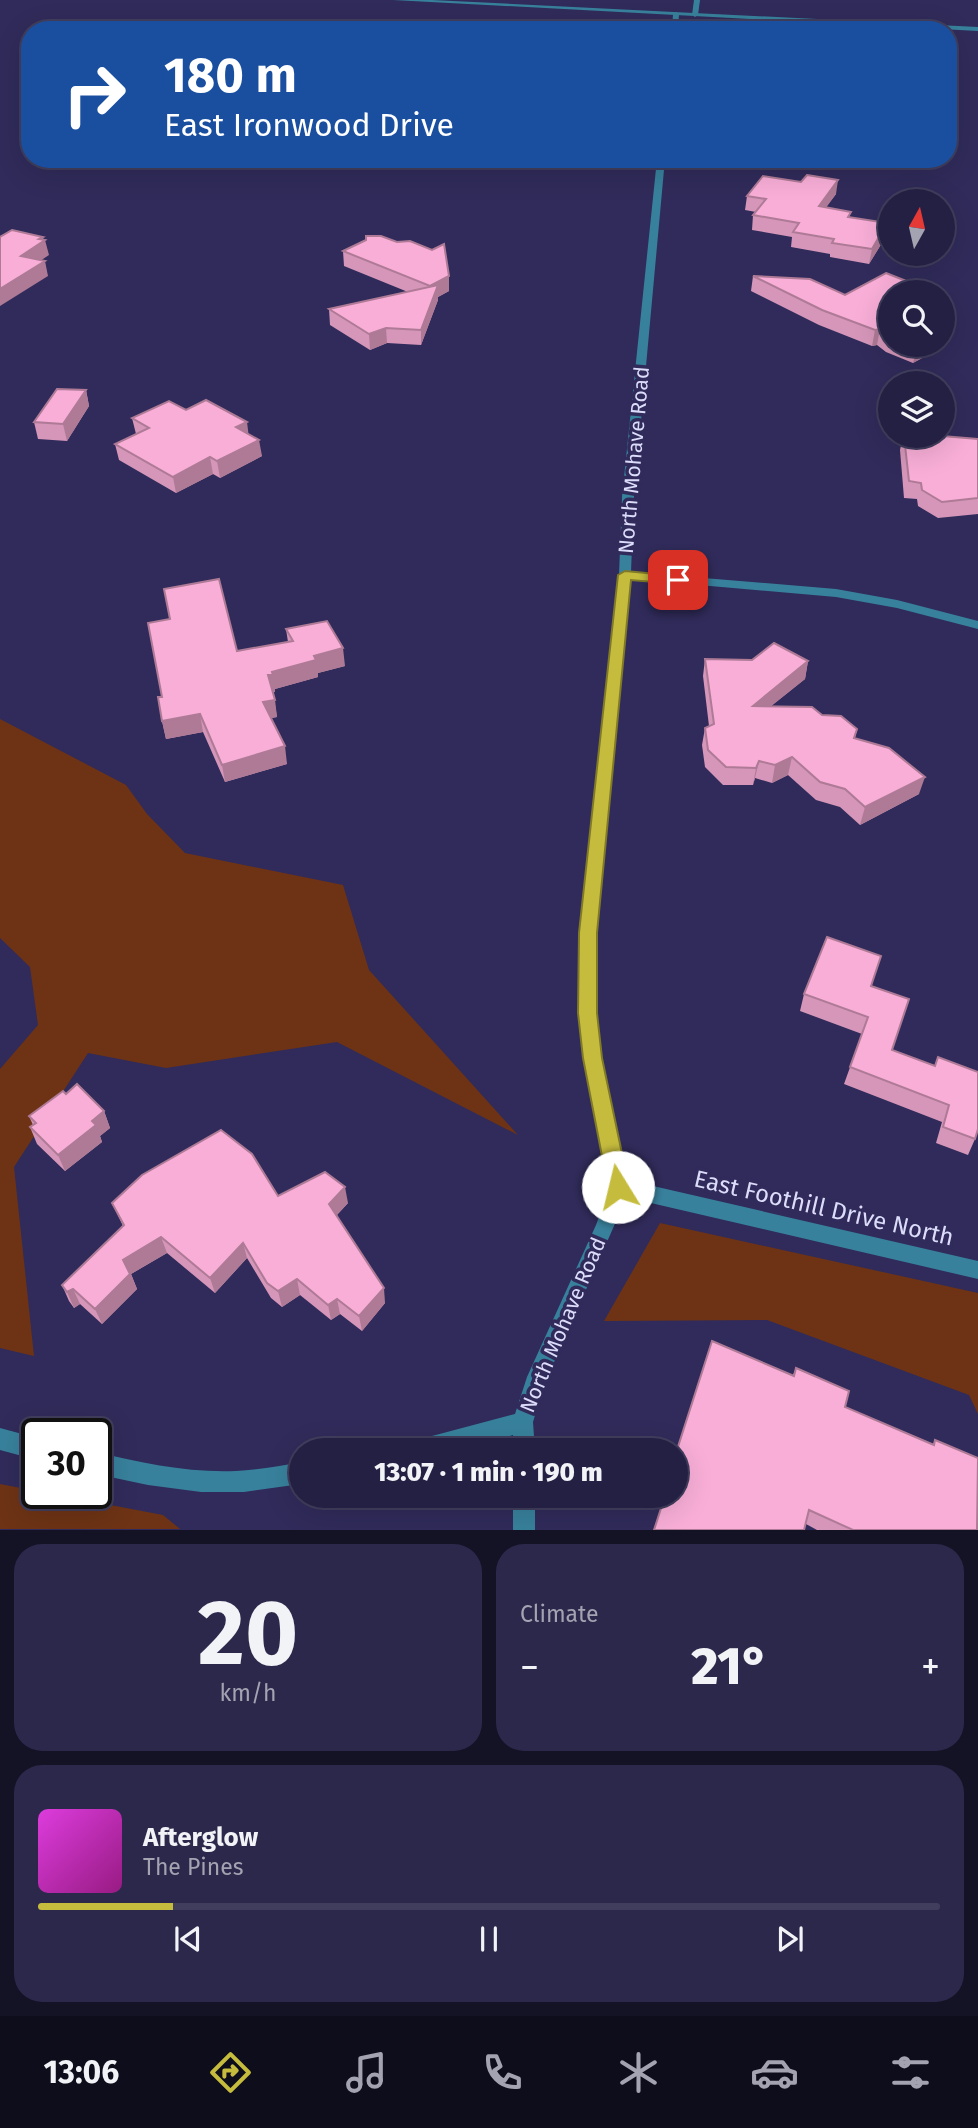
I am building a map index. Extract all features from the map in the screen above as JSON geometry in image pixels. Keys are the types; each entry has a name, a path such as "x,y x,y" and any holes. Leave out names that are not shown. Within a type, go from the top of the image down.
{"street":[{"path":"396,0 816,21"},
{"path":"695,15 697,0"},
{"path":"676,14 676,21"},
{"path":"957,28 978,29"},
{"name":"North Mohave Road","path":"524,1438 523,1422 534,1384 605,1226 618,1187 587,1013 588,960 597,836 625,575 628,497 660,168"},
{"path":"625,575 836,593 897,604 978,625"},
{"name":"East Foothill Drive North","path":"618,1187 978,1270"},
{"path":"465,1438 523,1422"},
{"path":"0,1439 21,1445"},
{"path":"112,1467 190,1480 235,1482 289,1475"},
{"path":"524,1508 524,1530"}],"shaded area":[{"path":"0,719 126,785 147,814 185,853 343,885 369,970 518,1135 337,1042 166,1068 88,1053 14,1167 34,1356 0,1348 0,1069 38,1025 30,967 0,938"},
{"path":"660,1223 978,1293 978,1414 969,1395 767,1320 604,1321"},
{"path":"0,1484 21,1488 21,1509 112,1509 112,1505 163,1515 180,1529 0,1529"}],"building":[{"path":"807,175 838,180 819,206 851,212 848,217 878,222 878,239 872,249 832,243 834,239 793,232 799,223 753,215 766,199 747,196 763,176 801,182"},
{"path":"12,230 43,237 39,239 45,240 21,256 45,261 0,289 0,237"},
{"path":"366,236 381,236 397,242 410,241 432,250 444,244 449,276 430,286 343,251 366,240"},
{"path":"886,273 904,280 878,280 878,329 875,330 822,310 753,276 810,279 845,295"},
{"path":"438,285 421,330 386,328 369,334 329,309"},
{"path":"57,389 86,390 63,424 34,422"},
{"path":"206,400 247,422 236,427 259,440 217,461 210,457 173,477 115,444 149,428 132,418 169,401 186,410"},
{"path":"955,437 978,439 978,498 942,502 922,490 921,483 909,481 905,448 955,448"},
{"path":"219,579 237,651 293,641 286,629 327,621 343,648 314,656 316,660 268,675 275,700 263,702 285,746 222,765 200,714 162,721 158,697 162,697 148,623 170,619 164,589"},
{"path":"774,643 808,661 753,706 812,707 822,715 841,716 857,729 854,738 889,748 925,777 865,807 845,789 820,782 792,757 775,765 759,761 756,768 726,767 708,750 705,728 714,724 705,659 752,660"},
{"path":"827,937 881,956 871,986 909,999 892,1050 935,1066 938,1057 978,1072 978,1129 975,1139 943,1127 949,1105 850,1067 868,1017 804,994"},
{"path":"77,1084 104,1111 92,1121 96,1125 58,1155 30,1127 36,1123 29,1116 63,1091 66,1094"},
{"path":"221,1130 252,1154 278,1196 325,1172 345,1187 329,1204 384,1288 359,1316 337,1299 328,1305 297,1279 278,1291 267,1283 243,1243 210,1278 161,1237 123,1260 130,1274 95,1309 73,1289 67,1292 62,1285 124,1225 112,1203 142,1175"},
{"path":"712,1341 794,1376 796,1368 849,1391 845,1407 934,1445 935,1440 978,1458 977,1530 853,1530 809,1510 804,1530 654,1530 661,1508 688,1508 688,1438 681,1438"}],"route":[{"path":"618,1187 587,1013 588,933 597,836 625,575 678,580"}]}
